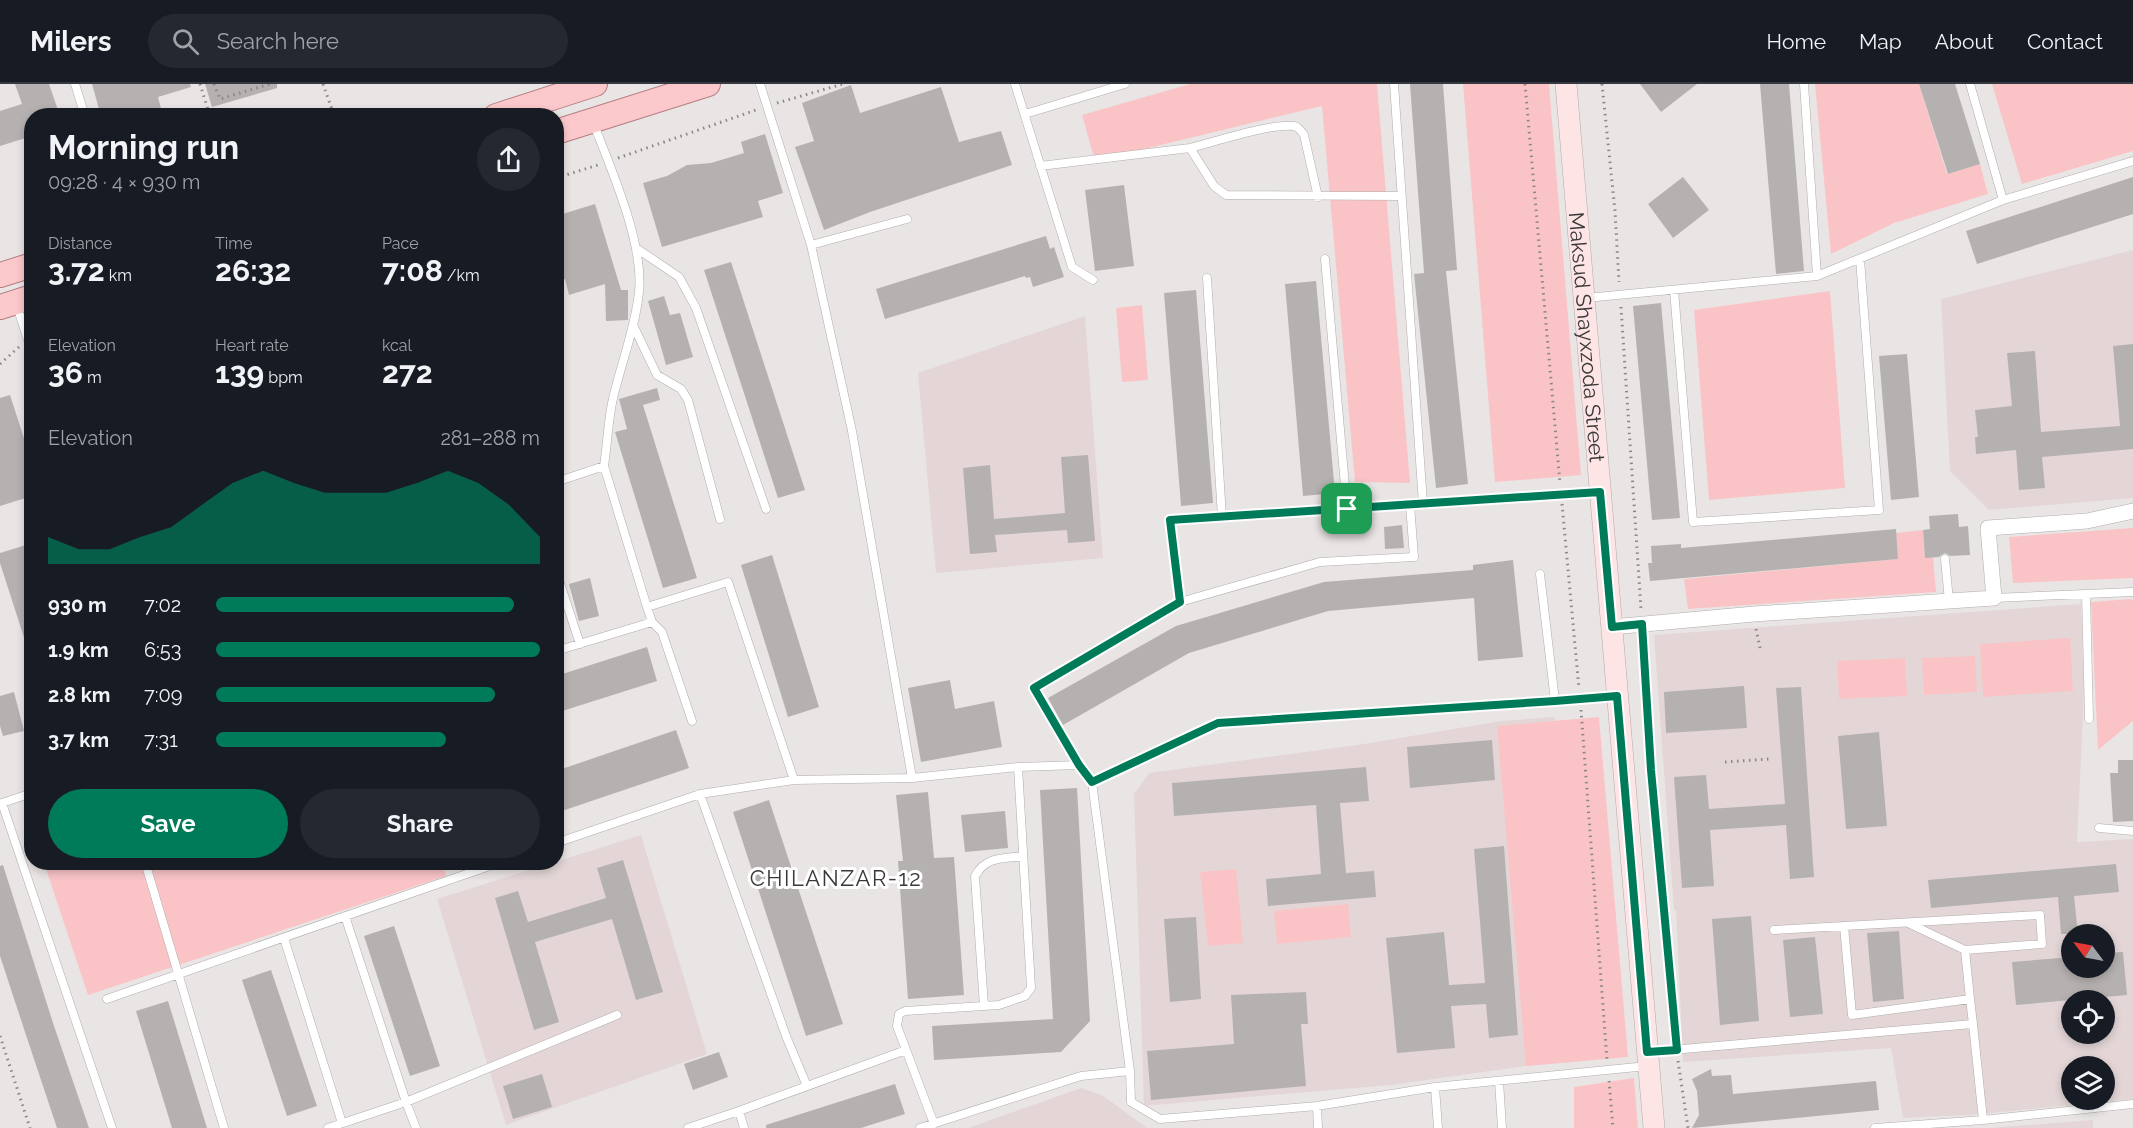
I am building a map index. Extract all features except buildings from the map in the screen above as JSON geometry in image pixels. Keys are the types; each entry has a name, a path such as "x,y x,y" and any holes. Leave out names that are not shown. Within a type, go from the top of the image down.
{"main road":[{"path":"521,108 595,84"},
{"path":"564,129 700,85"},
{"path":"0,275 24,268"}],"street":[{"name":"Maksud Shayxzoda Street","path":"1566,84 1654,1128"},
{"path":"1612,627 1994,598 1988,528 2087,520 2133,512"}],"lane":[{"path":"75,84 82,108"},
{"path":"760,84 811,246 852,431 912,778"},
{"path":"1015,84 1072,267 1093,280"},
{"path":"1024,114 1125,84"},
{"path":"1394,84 1422,504"},
{"path":"1804,84 1817,276"},
{"path":"1970,84 2004,200"},
{"path":"592,120 609,162 636,248 640,291 612,404 604,466 652,622 662,632 692,722"},
{"path":"1041,166 1190,148 1264,129 1295,126 1305,135 1318,197"},
{"path":"1190,148 1214,186 1227,195 1401,196"},
{"path":"1584,298 1817,276 2004,200 2133,161"},
{"path":"811,246 908,219"},
{"path":"636,248 679,277 696,308 766,509"},
{"path":"1325,259 1347,509"},
{"path":"1674,290 1692,522 1879,510 1860,259"},
{"path":"1207,278 1222,517"},
{"path":"12,305 24,331"},
{"path":"633,325 657,375 681,388 688,400 720,519"},
{"path":"564,479 604,466"},
{"path":"1180,602 1170,520 1600,492"},
{"path":"1410,506 1414,557 1320,562 1180,602 1034,688 1079,765 1092,782 1130,1071 1131,1102 1160,1119 1317,1106 1435,1087 1608,1069 1677,1050 1973,1024"},
{"path":"1945,559 1949,600"},
{"path":"1540,574 1555,701"},
{"path":"647,607 729,582 794,780"},
{"path":"1994,598 2132,592"},
{"path":"2086,594 2089,719"},
{"path":"564,595 580,644"},
{"path":"564,649 652,622"},
{"path":"1092,782 1218,723 1617,696"},
{"path":"564,840 700,794 794,780 912,778 1018,767 1079,765"},
{"path":"934,1124 897,1026 899,1014 905,1011 999,1005 1025,996 1031,988 1018,767"},
{"path":"700,794 786,1036 807,1086"},
{"path":"24,796 2,803 24,868"},
{"path":"2099,828 2133,831"},
{"path":"984,1006 975,876 988,861 1023,856"},
{"path":"25,870 112,1128"},
{"path":"148,870 177,975 224,1128"},
{"path":"107,999 478,870"},
{"path":"1774,930 2040,915 2042,944 1965,950 1908,923"},
{"path":"345,916 416,1128"},
{"path":"1844,926 1852,1015 1970,999"},
{"path":"284,938 342,1124"},
{"path":"1965,950 1983,1120"},
{"path":"328,1128 406,1102 617,1015"},
{"path":"688,1128 906,1050"},
{"path":"920,1128 1081,1076 1130,1071"},
{"path":"1499,1081 1502,1128"},
{"path":"1435,1087 1438,1128"},
{"path":"1875,1128 1983,1120 2133,1104"},
{"path":"1317,1106 1318,1128"},
{"path":"739,1111 744,1128"},
{"path":"359,1118 362,1128"}],"path":[{"path":"200,84 207,108"},
{"path":"214,84 220,99 270,84"},
{"path":"323,84 332,108"},
{"path":"564,176 767,106 843,84"},
{"path":"1525,84 1580,699 1613,1128"},
{"path":"1602,84 1615,211 1651,770 1677,1050 1688,1128"},
{"path":"0,363 24,343"},
{"path":"1725,762 1769,759"},
{"path":"0,1036 30,1128"}],"shaded area":[{"path":"1190,84 1377,84 1410,483 1355,482 1322,106 1095,161 1082,115"},
{"path":"1463,84 1549,84 1581,475 1495,482"},
{"path":"1815,84 1919,84 1947,174 1980,164 1988,194 1894,223 1831,254"},
{"path":"1992,84 2133,84 2133,151 2022,184"},
{"path":"2133,250 2133,498 1989,510 1950,471 1941,299"},
{"path":"1830,291 1845,488 1709,500 1694,310"},
{"path":"1142,305 1148,380 1122,382 1116,308"},
{"path":"1085,316 1103,558 936,573 918,373"},
{"path":"2133,528 2133,578 2013,583 2009,537"},
{"path":"1923,530 1925,558 1933,557 1936,592 1688,609 1684,579 1898,559 1896,533"},
{"path":"2131,599 2133,601 2133,721 2098,750 2091,602"},
{"path":"2081,604 2084,692 2077,842 2133,839 2133,1099 2115,1101 2115,1056 2061,1056 2061,1106 1971,1115 1903,1118 1891,1048 1683,1062 1676,910 1674,910 1654,635"},
{"path":"2070,638 2073,691 1983,697 1980,644"},
{"path":"1975,656 1977,692 1924,695 1922,658"},
{"path":"1905,658 1907,696 1839,699 1837,661"},
{"path":"1555,717 1585,1061 1526,1066 1391,1085 1144,1106 1134,794 1149,773 1364,744 1501,721"},
{"path":"1599,717 1628,1057 1526,1066 1497,726"},
{"path":"641,835 707,1054 506,1125 437,899 529,870 564,870 564,859"},
{"path":"1236,869 1243,943 1208,946 1200,872"},
{"path":"46,870 444,870 446,876 88,995"},
{"path":"1348,904 1351,937 1277,944 1274,911"},
{"path":"1634,1078 1638,1128 1574,1128 1574,1087"},
{"path":"1081,1088 1102,1095 1147,1128 968,1128"},
{"path":"2093,1120 2093,1128 1988,1128"}],"district":[{"name":"CHILANZAR-12","path":"836,878"}],"route":[{"path":"1600,492 1612,627 1642,624 1651,770 1677,1050 1647,1052 1617,696 1218,723 1092,782 1079,765 1034,688 1180,602 1170,520 1347,509 1600,492"}]}
